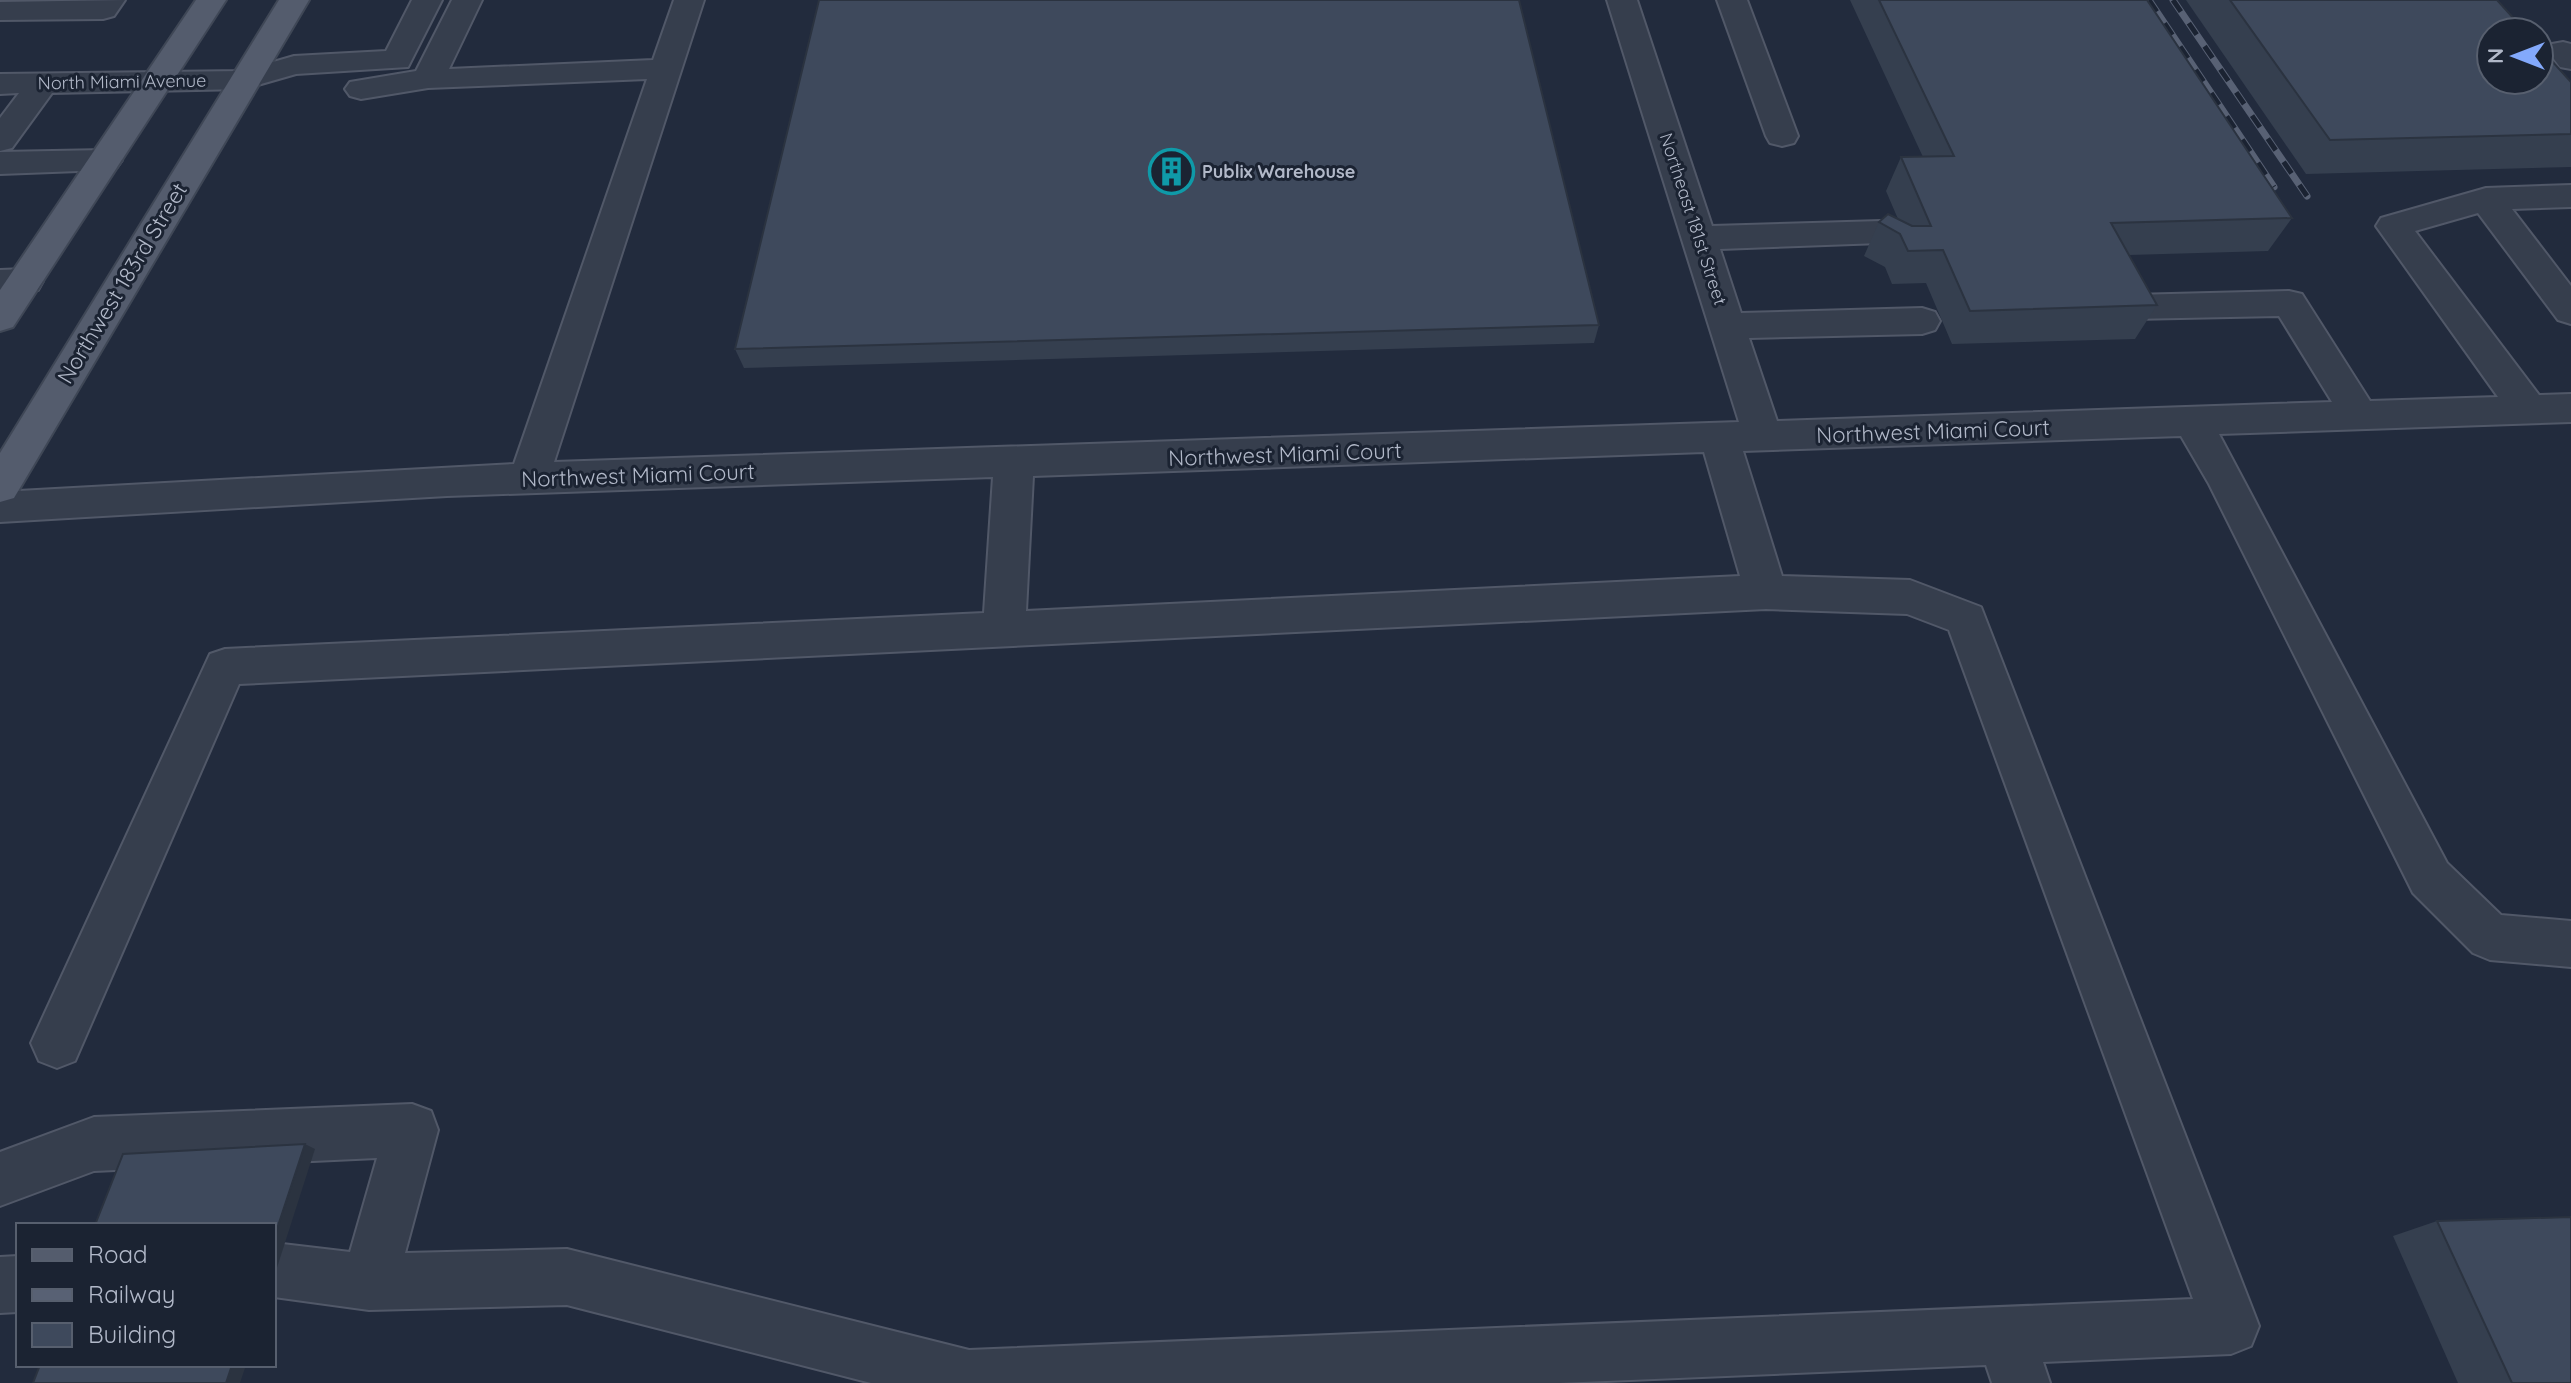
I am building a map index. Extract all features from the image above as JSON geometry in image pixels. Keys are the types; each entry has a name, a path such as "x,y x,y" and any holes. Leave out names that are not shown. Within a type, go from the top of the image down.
{"main road":[{"path":"0,318 12,282 105,160 211,0"},
{"name":"Northwest 183rd Street","path":"0,487 294,0"}],"street":[{"path":"244,80 294,65 397,60 427,0"},
{"path":"428,79 467,0"},
{"path":"529,478 689,0"},
{"name":"Northeast 181st Street","path":"1622,0 1763,437"},
{"path":"1732,0 1782,136"},
{"path":"0,11 106,5"},
{"path":"244,80 278,92 367,88 428,79 666,69"},
{"name":"North Miami Avenue","path":"0,84 244,80"},
{"path":"42,84 4,163 105,160"},
{"path":"2528,409 2393,226 2486,199 2571,196"},
{"path":"2486,199 2571,311"},
{"path":"1698,238 1881,232"},
{"path":"2132,307 2289,303 2360,416"},
{"path":"1727,326 1922,321"},
{"name":"Northwest Miami Court","path":"0,507 529,478 2571,408"},
{"path":"2192,421 2227,481 2430,878 2490,937 2571,944"},
{"path":"1720,439 1766,592"},
{"path":"1004,629 1014,463"},
{"path":"57,1043 225,667 1766,592 1910,597 1966,619 2231,1326 2014,1359 969,1379 567,1277 369,1282 276,1270"},
{"path":"0,1179 94,1144 412,1130 369,1282"}],"building":[{"name":"Publix Warehouse","path":"819,0 1519,0 1599,325 735,349"},
{"path":"1879,0 2147,0 2292,218 2111,223 2157,305 1970,311 1943,250 1908,251 1900,234 1879,222 1888,214 1912,226 1931,226 1901,157 1954,156"},
{"path":"2230,0 2497,0 2512,16 2475,16 2475,96 2555,96 2555,64 2571,82 2571,134 2330,140"},
{"path":"305,1144 276,1232 276,1223 96,1223 123,1154"},
{"path":"2571,1217 2571,1383 2512,1383 2437,1221"},
{"path":"39,1367 231,1367 226,1383 33,1383"}],"railway":[{"path":"2149,0 2274,187"},
{"path":"2173,0 2307,196"}],"place":[{"name":"Publix Warehouse","path":"1171,172"}]}
